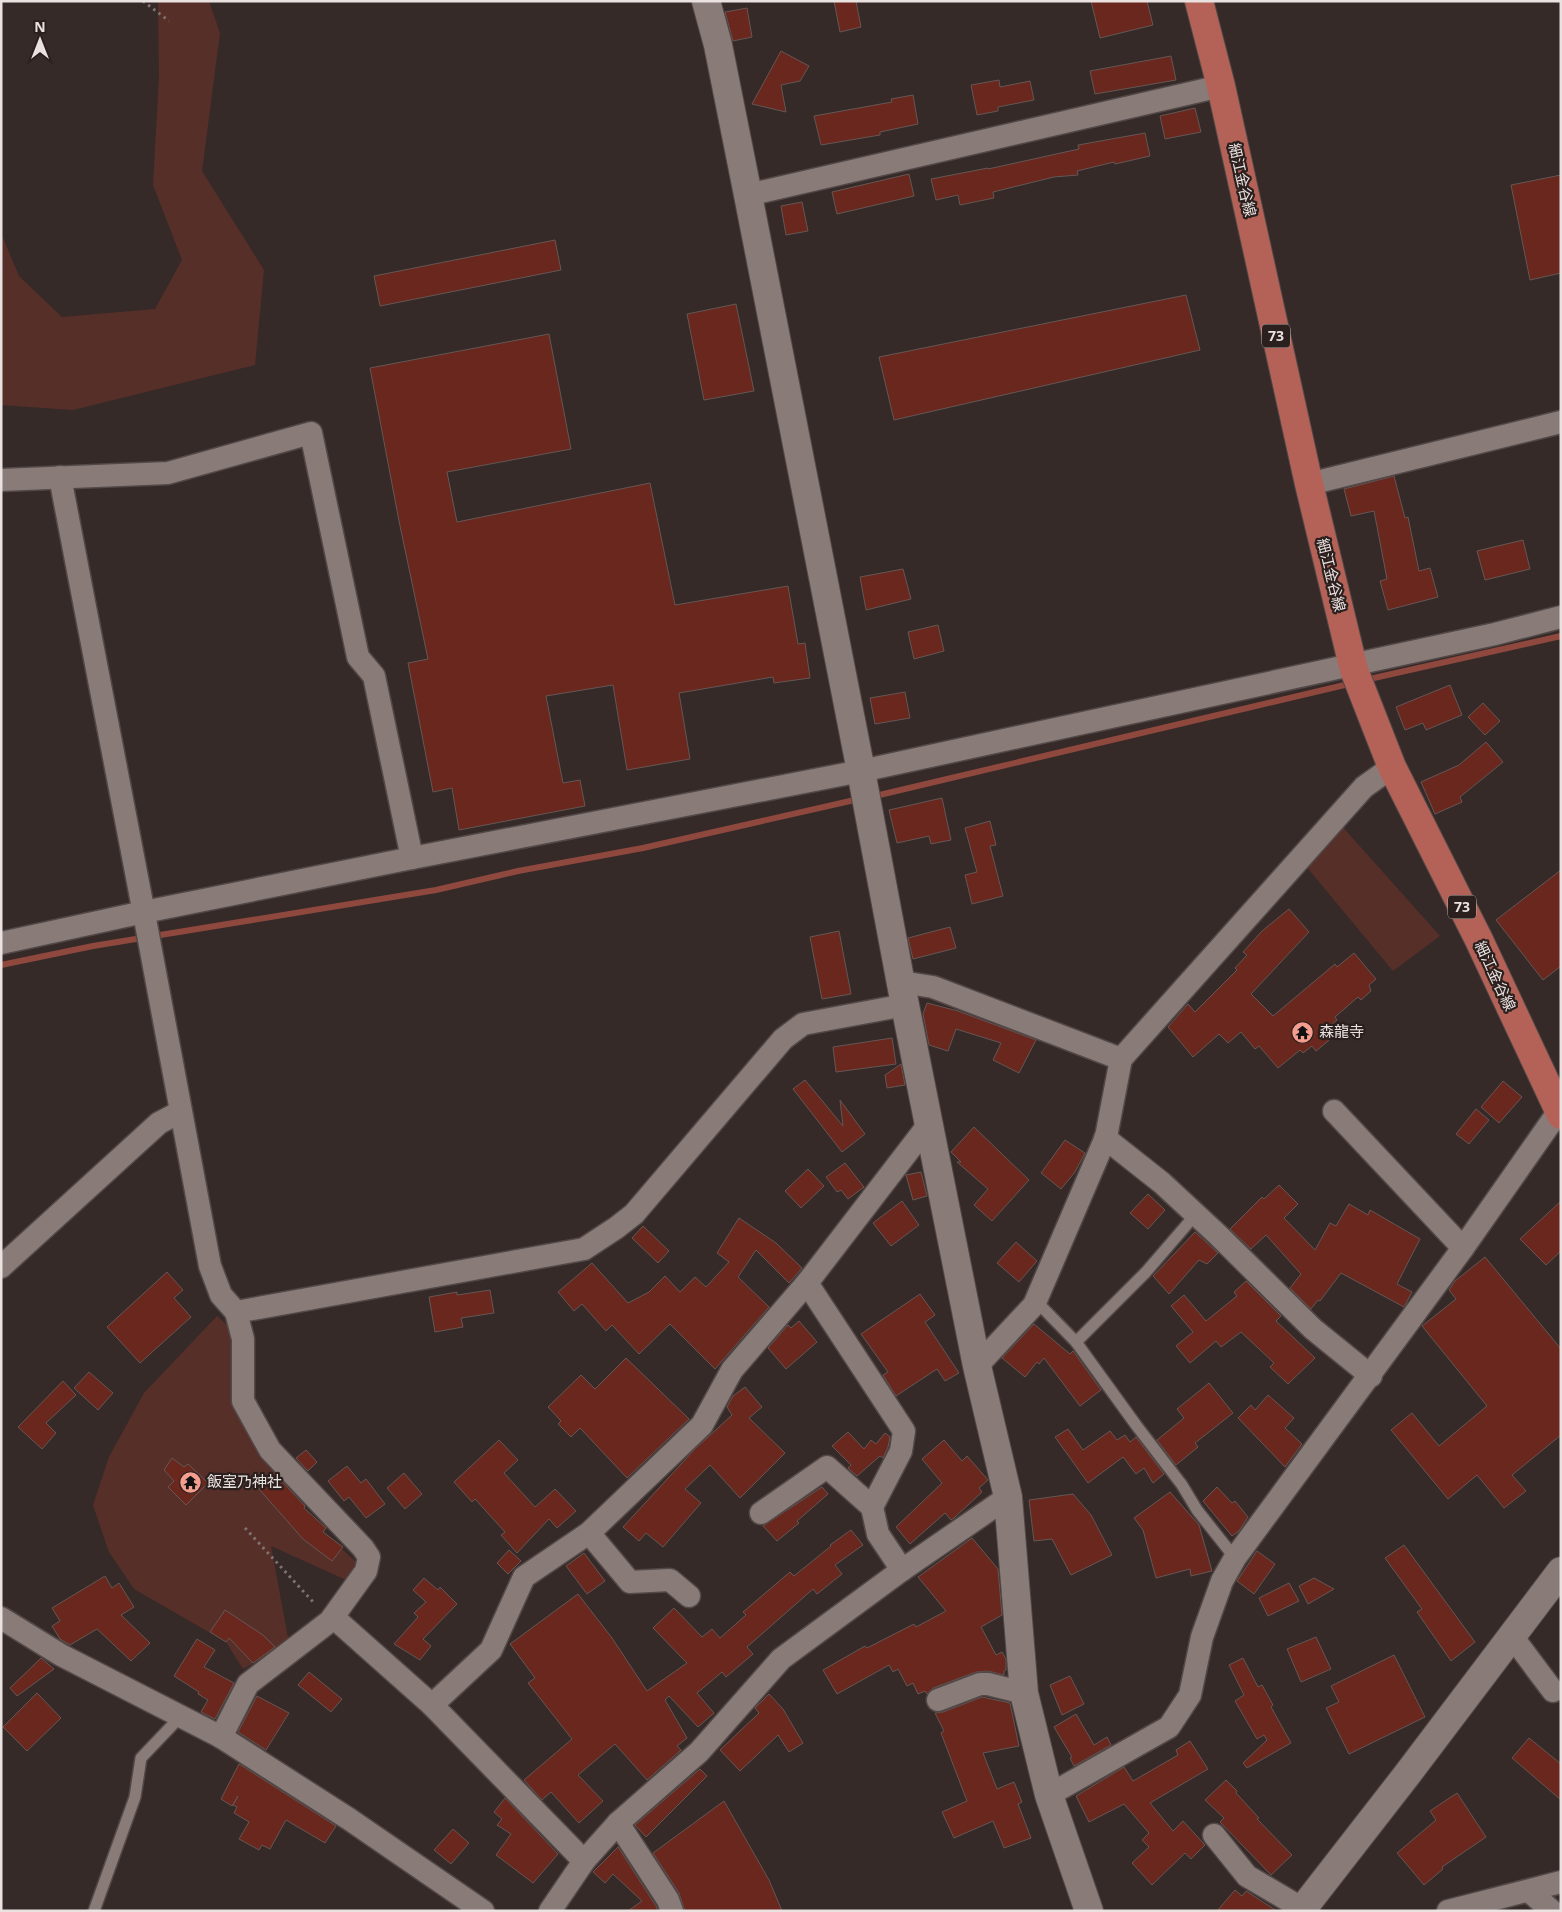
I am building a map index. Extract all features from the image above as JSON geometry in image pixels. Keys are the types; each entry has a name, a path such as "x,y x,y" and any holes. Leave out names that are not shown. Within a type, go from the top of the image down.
{"main road":[{"name":"細江金谷線","path":"1199,1 1221,86 1309,484 1354,667 1364,700 1392,767 1478,940 1560,1112"}],"street":[{"path":"706,1 718,45 748,195 977,1366 1008,1497 1024,1693 1049,1795 1089,1911"},
{"path":"748,195 1221,86"},
{"path":"1309,484 1561,422"},
{"path":"1,480 168,473 311,433 358,656 374,676 412,858"},
{"path":"60,477 210,1266 221,1295 236,1312 243,1339 243,1401 270,1450 363,1548 369,1557 366,1571 332,1619 248,1684 221,1737"},
{"path":"1,943 145,918 412,858 862,778 1354,667 1561,617"},
{"path":"977,1366 1036,1301 1105,1138 1121,1059 1364,787 1392,767"},
{"path":"236,1312 584,1249 634,1214 783,1038 804,1024 903,993 933,987 1121,1059"},
{"path":"1334,1110 1463,1248"},
{"path":"1,1267 159,1123 180,1112"},
{"path":"1049,1795 1169,1727 1190,1695 1202,1637 1222,1581 1235,1558 1371,1376 1560,1112"},
{"path":"432,1705 491,1650 524,1577 590,1533 702,1424 732,1370 807,1282 929,1124"},
{"path":"1105,1138 1162,1183 1313,1328 1371,1376"},
{"path":"807,1282 904,1431 901,1450 872,1507"},
{"path":"761,1513 827,1467 872,1507 878,1534 902,1570"},
{"path":"550,1911 584,1861 618,1823 699,1752 781,1660 902,1570 1008,1497"},
{"path":"590,1533 630,1582 670,1580 689,1596"},
{"path":"1214,1834 1247,1876 1302,1910 1406,1776 1561,1570"},
{"path":"1,1618 61,1655 221,1737 349,1819 483,1911"},
{"path":"332,1619 432,1705 584,1861"},
{"path":"1512,1636 1553,1691"},
{"path":"938,1700 980,1684 988,1684 1024,1693"},
{"path":"618,1823 668,1900 672,1911"},
{"path":"1448,1911 1561,1882"},
{"path":"1529,1891 1552,1911"}],"lane":[{"path":"1076,1342 1146,1272 1196,1214"},
{"path":"1036,1301 1076,1342 1182,1485 1197,1510 1235,1558"},
{"path":"94,1911 135,1797 141,1758 181,1716"}],"path":[{"path":"143,1 169,21"},
{"path":"245,1528 332,1619"}],"shaded area":[{"path":"158,1 209,1 220,33 202,171 264,270 255,365 73,410 1,405 1,233 19,276 62,317 155,309 182,260 153,185 159,76"},
{"path":"1339,823 1440,936 1393,971 1305,865"},
{"path":"217,1316 243,1339 257,1426 289,1501 366,1571 344,1579 271,1546 289,1643 243,1669 226,1642 134,1589 109,1552 93,1505 109,1457 144,1393"}],"building":[{"path":"834,1 856,1 861,27 840,32"},
{"path":"1091,1 1147,1 1153,25 1100,38"},
{"path":"747,8 752,37 733,41 725,12"},
{"path":"781,51 809,66 800,81 781,85 786,112 752,104"},
{"path":"1171,56 1176,80 1095,94 1090,71"},
{"path":"999,80 1000,87 1030,81 1034,100 998,107 998,111 977,115 971,85"},
{"path":"913,95 918,124 880,132 880,135 821,145 814,116 892,102 891,99"},
{"path":"1195,108 1201,132 1165,139 1160,116"},
{"path":"1145,133 1150,156 1077,171 1078,175 1054,177 993,192 994,198 960,205 958,195 936,200 931,179 988,169 1079,149 1078,145"},
{"path":"909,174 914,196 837,214 832,192"},
{"path":"1561,175 1561,273 1530,280 1511,185"},
{"path":"802,202 808,231 786,235 781,206"},
{"path":"555,240 561,270 380,306 374,276"},
{"path":"1186,295 1200,350 894,420 879,357"},
{"path":"736,304 754,391 704,400 687,314"},
{"path":"549,334 571,449 447,472 457,522 650,483 675,605 788,586 798,644 805,643 810,678 774,683 773,677 679,693 690,759 627,770 613,685 546,696 563,783 580,780 585,806 459,830 452,788 433,792 408,663 428,659 370,368"},
{"path":"1394,476 1405,518 1408,517 1419,571 1430,568 1438,597 1388,610 1380,581 1387,579 1374,511 1351,516 1344,489"},
{"path":"1523,540 1530,569 1485,580 1477,551"},
{"path":"903,569 911,599 866,610 860,577"},
{"path":"938,625 944,651 914,659 908,632"},
{"path":"1450,685 1462,715 1426,730 1423,723 1405,730 1396,707"},
{"path":"905,692 910,718 875,724 870,698"},
{"path":"1483,703 1500,721 1485,735 1468,717"},
{"path":"1486,742 1503,762 1460,797 1462,802 1435,814 1421,782 1459,765"},
{"path":"942,798 951,840 931,844 929,836 897,843 889,810"},
{"path":"990,821 996,845 990,846 1003,896 972,904 965,875 977,872 965,828"},
{"path":"1561,870 1561,966 1543,980 1496,920"},
{"path":"1289,909 1309,932 1251,994 1273,1016 1335,964 1337,967 1354,953 1376,979 1369,985 1371,991 1361,1000 1358,997 1335,1017 1337,1020 1327,1028 1334,1036 1316,1051 1312,1046 1303,1053 1300,1050 1278,1068 1259,1046 1255,1049 1241,1032 1228,1043 1219,1034 1193,1057 1168,1027 1188,1004 1195,1012 1237,970 1235,968 1247,955 1243,952 1262,931"},
{"path":"950,927 956,948 913,959 908,938"},
{"path":"839,931 851,994 822,999 810,937"},
{"path":"927,1003 958,1011 1036,1040 1019,1073 993,1060 1001,1043 956,1029 948,1051 929,1045 923,1014"},
{"path":"892,1038 896,1064 836,1072 833,1047"},
{"path":"901,1064 905,1085 887,1088 885,1075"},
{"path":"805,1080 843,1126 840,1100 865,1134 842,1152 793,1089"},
{"path":"1503,1081 1522,1097 1499,1123 1481,1107"},
{"path":"1476,1109 1489,1120 1469,1144 1456,1134"},
{"path":"974,1127 1029,1180 992,1221 974,1205 988,1189 957,1162 961,1162 951,1152"},
{"path":"1065,1140 1085,1153 1075,1172 1061,1189 1041,1173"},
{"path":"845,1163 864,1187 848,1199 841,1190 837,1192 826,1177"},
{"path":"808,1169 824,1186 801,1208 785,1191"},
{"path":"921,1172 927,1196 913,1200 906,1175"},
{"path":"1279,1185 1298,1204 1284,1218 1315,1250 1330,1223 1336,1226 1349,1204 1368,1215 1370,1210 1420,1239 1397,1284 1412,1292 1404,1307 1341,1273 1320,1301 1318,1300 1311,1309 1290,1288 1301,1274 1266,1235 1251,1249 1230,1229 1262,1197 1264,1199"},
{"path":"1148,1194 1165,1210 1148,1229 1130,1213"},
{"path":"902,1201 919,1225 891,1246 873,1223"},
{"path":"1561,1201 1561,1251 1546,1265 1520,1239"},
{"path":"739,1218 776,1243 802,1268 789,1283 756,1250 738,1277 769,1307 715,1369 670,1324 639,1354 612,1325 606,1331 582,1304 574,1311 558,1292 592,1263 628,1303 649,1292 665,1276 680,1292 695,1277 706,1287 729,1262 717,1253"},
{"path":"643,1226 669,1251 658,1263 632,1238"},
{"path":"1195,1232 1218,1253 1207,1264 1199,1260 1169,1294 1153,1276"},
{"path":"1016,1242 1037,1261 1019,1282 997,1263"},
{"path":"1485,1257 1561,1349 1561,1435 1512,1475 1526,1491 1504,1508 1477,1475 1448,1499 1391,1430 1412,1413 1439,1446 1487,1406 1422,1326 1456,1299 1449,1290 1455,1281"},
{"path":"167,1272 183,1290 174,1298 191,1317 140,1363 107,1327"},
{"path":"1246,1281 1281,1316 1276,1321 1315,1358 1288,1384 1270,1367 1274,1363 1241,1332 1221,1347 1216,1341 1190,1363 1176,1346 1193,1332 1171,1306 1184,1295 1206,1321 1237,1296 1234,1292"},
{"path":"490,1290 494,1313 461,1318 463,1327 435,1332 429,1297 457,1292 457,1295"},
{"path":"920,1294 935,1315 925,1322 959,1373 945,1381 937,1369 896,1396 883,1375 888,1372 861,1334"},
{"path":"799,1321 817,1342 786,1369 768,1348 788,1325 791,1328"},
{"path":"1034,1324 1070,1354 1073,1351 1101,1390 1080,1406 1044,1358 1039,1364 1037,1362 1025,1377 1002,1358"},
{"path":"626,1358 689,1419 627,1478 580,1428 571,1437 558,1424 561,1421 548,1407 581,1375 595,1389"},
{"path":"89,1372 113,1393 98,1410 74,1388"},
{"path":"63,1381 76,1395 46,1423 56,1433 42,1449 18,1427"},
{"path":"1209,1383 1233,1413 1195,1443 1198,1447 1176,1465 1157,1440 1184,1418 1177,1409"},
{"path":"745,1387 762,1407 749,1418 785,1453 740,1498 710,1465 685,1489 701,1503 663,1547 646,1533 639,1541 623,1527 694,1450 732,1415 727,1407 733,1396"},
{"path":"1268,1395 1294,1418 1285,1428 1302,1444 1285,1467 1238,1418 1251,1405 1255,1410"},
{"path":"1068,1429 1083,1450 1110,1431 1117,1440 1125,1435 1130,1442 1136,1437 1164,1474 1153,1483 1144,1468 1136,1474 1123,1457 1088,1483 1055,1437"},
{"path":"848,1432 864,1449 871,1440 876,1444 885,1433 890,1437 883,1458 880,1456 857,1476 848,1468 851,1465 832,1446"},
{"path":"499,1440 518,1460 504,1473 535,1507 555,1489 576,1511 557,1528 549,1519 517,1553 501,1535 505,1532 475,1499 472,1502 454,1482"},
{"path":"944,1440 962,1461 967,1456 988,1480 979,1488 982,1492 955,1517 951,1520 945,1513 910,1544 896,1527 942,1483 922,1459"},
{"path":"306,1450 317,1462 308,1471 296,1458"},
{"path":"172,1458 184,1467 188,1464 208,1483 186,1505 168,1487 174,1481 164,1470"},
{"path":"347,1466 361,1483 366,1479 385,1504 366,1518 349,1497 344,1501 328,1481"},
{"path":"404,1473 422,1494 405,1509 387,1488"},
{"path":"276,1475 305,1506 304,1508 326,1528 323,1532 343,1547 332,1561 303,1539 259,1489"},
{"path":"822,1487 828,1494 797,1521 799,1523 777,1541 763,1526"},
{"path":"1217,1487 1232,1503 1235,1501 1248,1517 1239,1531 1232,1536 1203,1501"},
{"path":"1170,1492 1199,1525 1212,1571 1191,1576 1190,1569 1156,1578 1143,1530 1134,1518"},
{"path":"1073,1494 1091,1515 1112,1555 1071,1575 1052,1539 1034,1541 1029,1500"},
{"path":"851,1530 863,1545 835,1565 842,1574 817,1594 813,1589 747,1647 753,1654 726,1677 722,1672 697,1693 714,1713 698,1727 669,1696 665,1700 687,1738 677,1746 681,1750 647,1780 615,1744 578,1775 603,1801 579,1823 551,1792 542,1800 524,1780 572,1739 528,1683 535,1678 510,1644 578,1594 612,1638 647,1691 687,1663 653,1628 674,1608 702,1637 712,1629 720,1638 746,1615 743,1612 790,1572 794,1576 830,1545"},
{"path":"972,1538 998,1569 1002,1615 981,1627 996,1655 1002,1652 1006,1659 1004,1675 988,1671 976,1672 933,1688 927,1694 925,1691 918,1694 913,1683 907,1686 898,1669 893,1672 889,1665 837,1694 823,1670 865,1646 867,1648 914,1624 916,1627 946,1611 918,1577"},
{"path":"1404,1545 1475,1642 1451,1661 1417,1612 1422,1609 1385,1558"},
{"path":"509,1550 521,1561 508,1574 497,1563"},
{"path":"1257,1551 1275,1564 1254,1594 1237,1581"},
{"path":"584,1553 605,1581 587,1594 566,1566"},
{"path":"105,1576 112,1588 119,1583 134,1607 121,1615 150,1643 131,1661 97,1629 70,1645 60,1639 52,1626 60,1621 52,1608"},
{"path":"424,1578 438,1590 440,1587 457,1604 423,1639 431,1646 420,1660 394,1644 418,1617 414,1613 426,1602 413,1590"},
{"path":"1314,1578 1334,1589 1308,1604 1299,1586"},
{"path":"1289,1583 1299,1601 1268,1616 1259,1598"},
{"path":"225,1610 263,1635 275,1647 253,1663 229,1638 226,1642 210,1632"},
{"path":"1316,1637 1331,1669 1301,1682 1287,1649"},
{"path":"197,1639 215,1650 204,1667 234,1683 215,1719 201,1712 208,1700 174,1676"},
{"path":"1394,1655 1425,1717 1349,1754 1326,1708 1339,1702 1331,1686"},
{"path":"41,1658 54,1669 17,1696 10,1688"},
{"path":"1243,1658 1258,1687 1262,1685 1273,1705 1271,1707 1291,1743 1247,1768 1243,1763 1267,1740 1264,1735 1257,1739 1235,1701 1244,1695 1229,1665"},
{"path":"309,1672 342,1699 331,1712 298,1685"},
{"path":"1070,1676 1084,1704 1062,1715 1050,1685"},
{"path":"37,1693 61,1718 27,1751 3,1727"},
{"path":"769,1694 783,1709 803,1743 789,1752 778,1735 740,1771 720,1750 759,1713 755,1708"},
{"path":"257,1696 289,1713 266,1750 238,1732"},
{"path":"982,1697 1010,1703 1019,1746 983,1753 997,1789 1014,1782 1022,1802 1018,1804 1031,1838 1004,1848 993,1821 954,1838 942,1812 967,1801 941,1733 944,1731 935,1713 943,1712"},
{"path":"1076,1714 1094,1745 1107,1737 1111,1745 1074,1766 1070,1758 1072,1757 1054,1727"},
{"path":"1529,1738 1561,1764 1561,1800 1512,1758"},
{"path":"1190,1741 1208,1769 1150,1803 1173,1831 1183,1821 1205,1845 1191,1859 1185,1853 1152,1885 1132,1863 1149,1847 1142,1840 1149,1833 1124,1804 1089,1822 1076,1796 1124,1767 1133,1781 1178,1755 1176,1750"},
{"path":"239,1764 336,1826 325,1843 286,1820 270,1849 262,1845 259,1850 239,1839 249,1822 234,1813 237,1807 233,1805 238,1796 232,1806 221,1799"},
{"path":"700,1769 707,1776 646,1837 635,1825"},
{"path":"1226,1780 1259,1818 1257,1819 1292,1855 1271,1875 1220,1822 1224,1818 1205,1800"},
{"path":"1457,1793 1486,1837 1442,1867 1443,1869 1424,1885 1397,1853 1436,1820 1430,1811"},
{"path":"505,1798 558,1854 533,1883 496,1855 511,1834 497,1825 502,1819 494,1812"},
{"path":"724,1801 769,1880 782,1911 685,1911 679,1893 653,1853"},
{"path":"453,1829 469,1843 451,1864 434,1850"},
{"path":"618,1847 658,1911 628,1911 642,1901 613,1874 605,1883 593,1872"},
{"path":"1235,1890 1242,1896 1246,1891 1277,1911 1217,1911"}],"waterway":[{"path":"1365,680 1561,636"},
{"path":"871,797 1353,683"},
{"path":"1,965 93,946 436,890 518,871 643,848 859,799"}],"place":[{"name":"森龍寺","path":"1303,1032"},
{"name":"飯室乃神社","path":"191,1482"}]}
